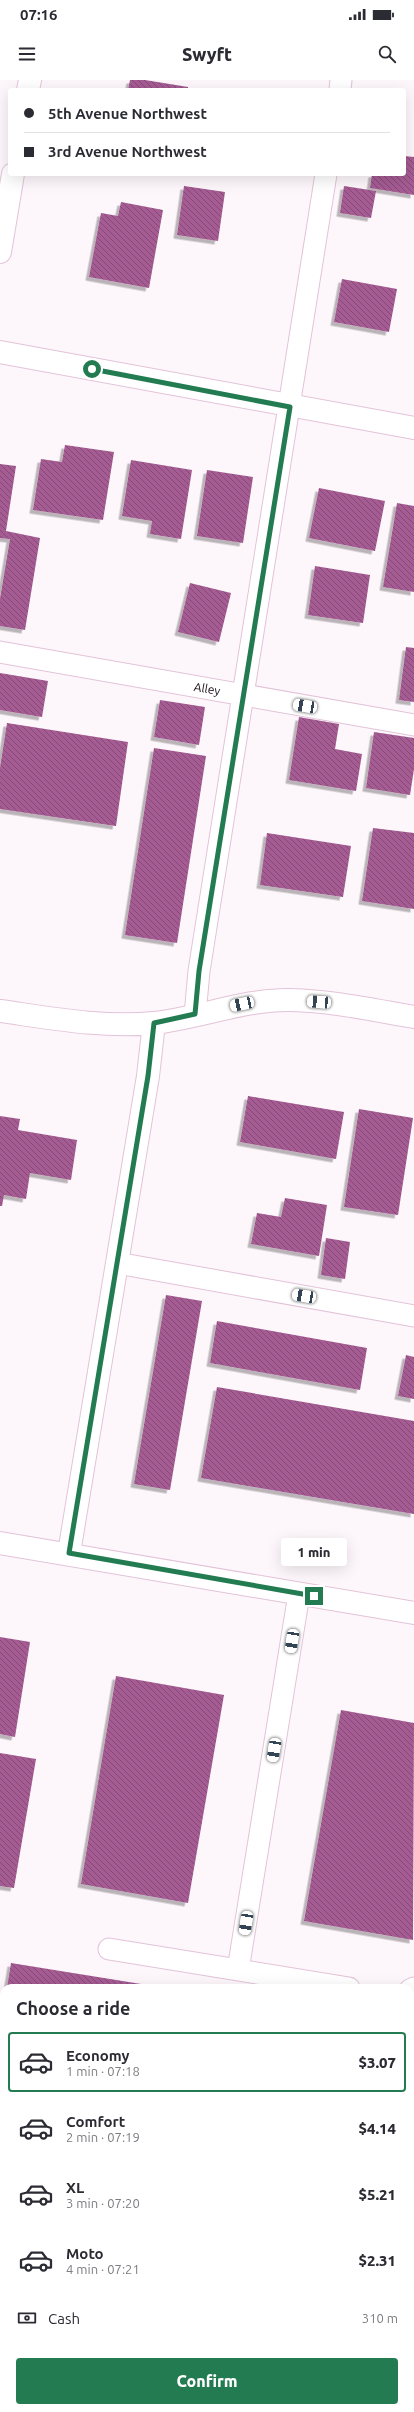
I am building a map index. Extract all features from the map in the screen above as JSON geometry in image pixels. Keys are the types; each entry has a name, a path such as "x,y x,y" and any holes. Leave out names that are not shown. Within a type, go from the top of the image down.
{"street":[{"path":"0,252 13,176"},
{"path":"0,352 290,407 414,428"},
{"path":"0,1011 75,1022 154,1023 254,1002 291,1000 346,1005 414,1016"},
{"path":"69,1553 148,1076 154,1023"},
{"path":"0,1543 69,1553 414,1613"}],"lane":[{"path":"195,1014 199,971 326,176"},
{"name":"Alley","path":"0,652 414,725"},
{"path":"117,1263 414,1316"},
{"path":"238,1970 299,1594"},
{"path":"109,1949 324,1984"}],"building":[{"path":"130,80 145,80 188,87 188,88 128,88"},
{"path":"406,156 414,157 414,195 370,188 372,176 406,176"},
{"path":"184,186 225,192 218,241 177,235"},
{"path":"344,186 376,191 371,218 340,213"},
{"path":"121,202 163,210 149,288 89,277 101,213 118,216"},
{"path":"342,279 397,289 389,332 334,322"},
{"path":"65,445 114,452 103,520 33,510 41,459 62,462"},
{"path":"131,460 192,470 181,539 150,534 152,521 122,516"},
{"path":"0,464 16,466 6,531 40,538 25,630 0,626 0,599 10,539 0,538"},
{"path":"207,470 253,477 243,543 197,536"},
{"path":"319,488 385,501 375,551 309,538"},
{"path":"397,503 414,506 414,592 383,587"},
{"path":"315,566 370,575 363,623 308,615"},
{"path":"190,583 231,593 219,642 178,632"},
{"path":"406,647 414,648 414,702 399,700"},
{"path":"0,673 48,681 42,717 0,710"},
{"path":"160,700 205,707 199,745 154,737"},
{"path":"299,717 339,724 335,749 362,754 356,791 289,780"},
{"path":"7,723 128,742 116,826 0,809 0,768"},
{"path":"374,732 414,738 414,769 410,795 366,788"},
{"path":"154,748 206,756 177,943 125,935"},
{"path":"373,828 414,833 414,909 362,901"},
{"path":"267,833 351,846 343,897 260,885"},
{"path":"248,1096 344,1112 336,1159 240,1142"},
{"path":"359,1109 413,1118 398,1215 344,1207"},
{"path":"0,1116 20,1119 18,1130 77,1140 71,1180 30,1173 26,1199 4,1195 2,1206 0,1206"},
{"path":"285,1198 327,1205 319,1256 251,1244 257,1213 281,1217"},
{"path":"326,1238 350,1242 345,1279 321,1275"},
{"path":"166,1295 202,1301 170,1490 134,1484"},
{"path":"217,1321 367,1348 360,1390 210,1363"},
{"path":"406,1355 414,1357 414,1399 398,1396"},
{"path":"217,1387 414,1421 414,1514 201,1478"},
{"path":"0,1637 30,1642 15,1737 0,1734"},
{"path":"116,1676 224,1695 188,1903 81,1884"},
{"path":"341,1710 414,1723 413,1940 304,1921"},
{"path":"0,1753 36,1759 14,1888 0,1886"},
{"path":"11,1963 141,1984 8,1984"}],"route":[{"path":"92,369 290,407 199,971 195,1014 154,1023 148,1076 69,1553 314,1596"}]}
